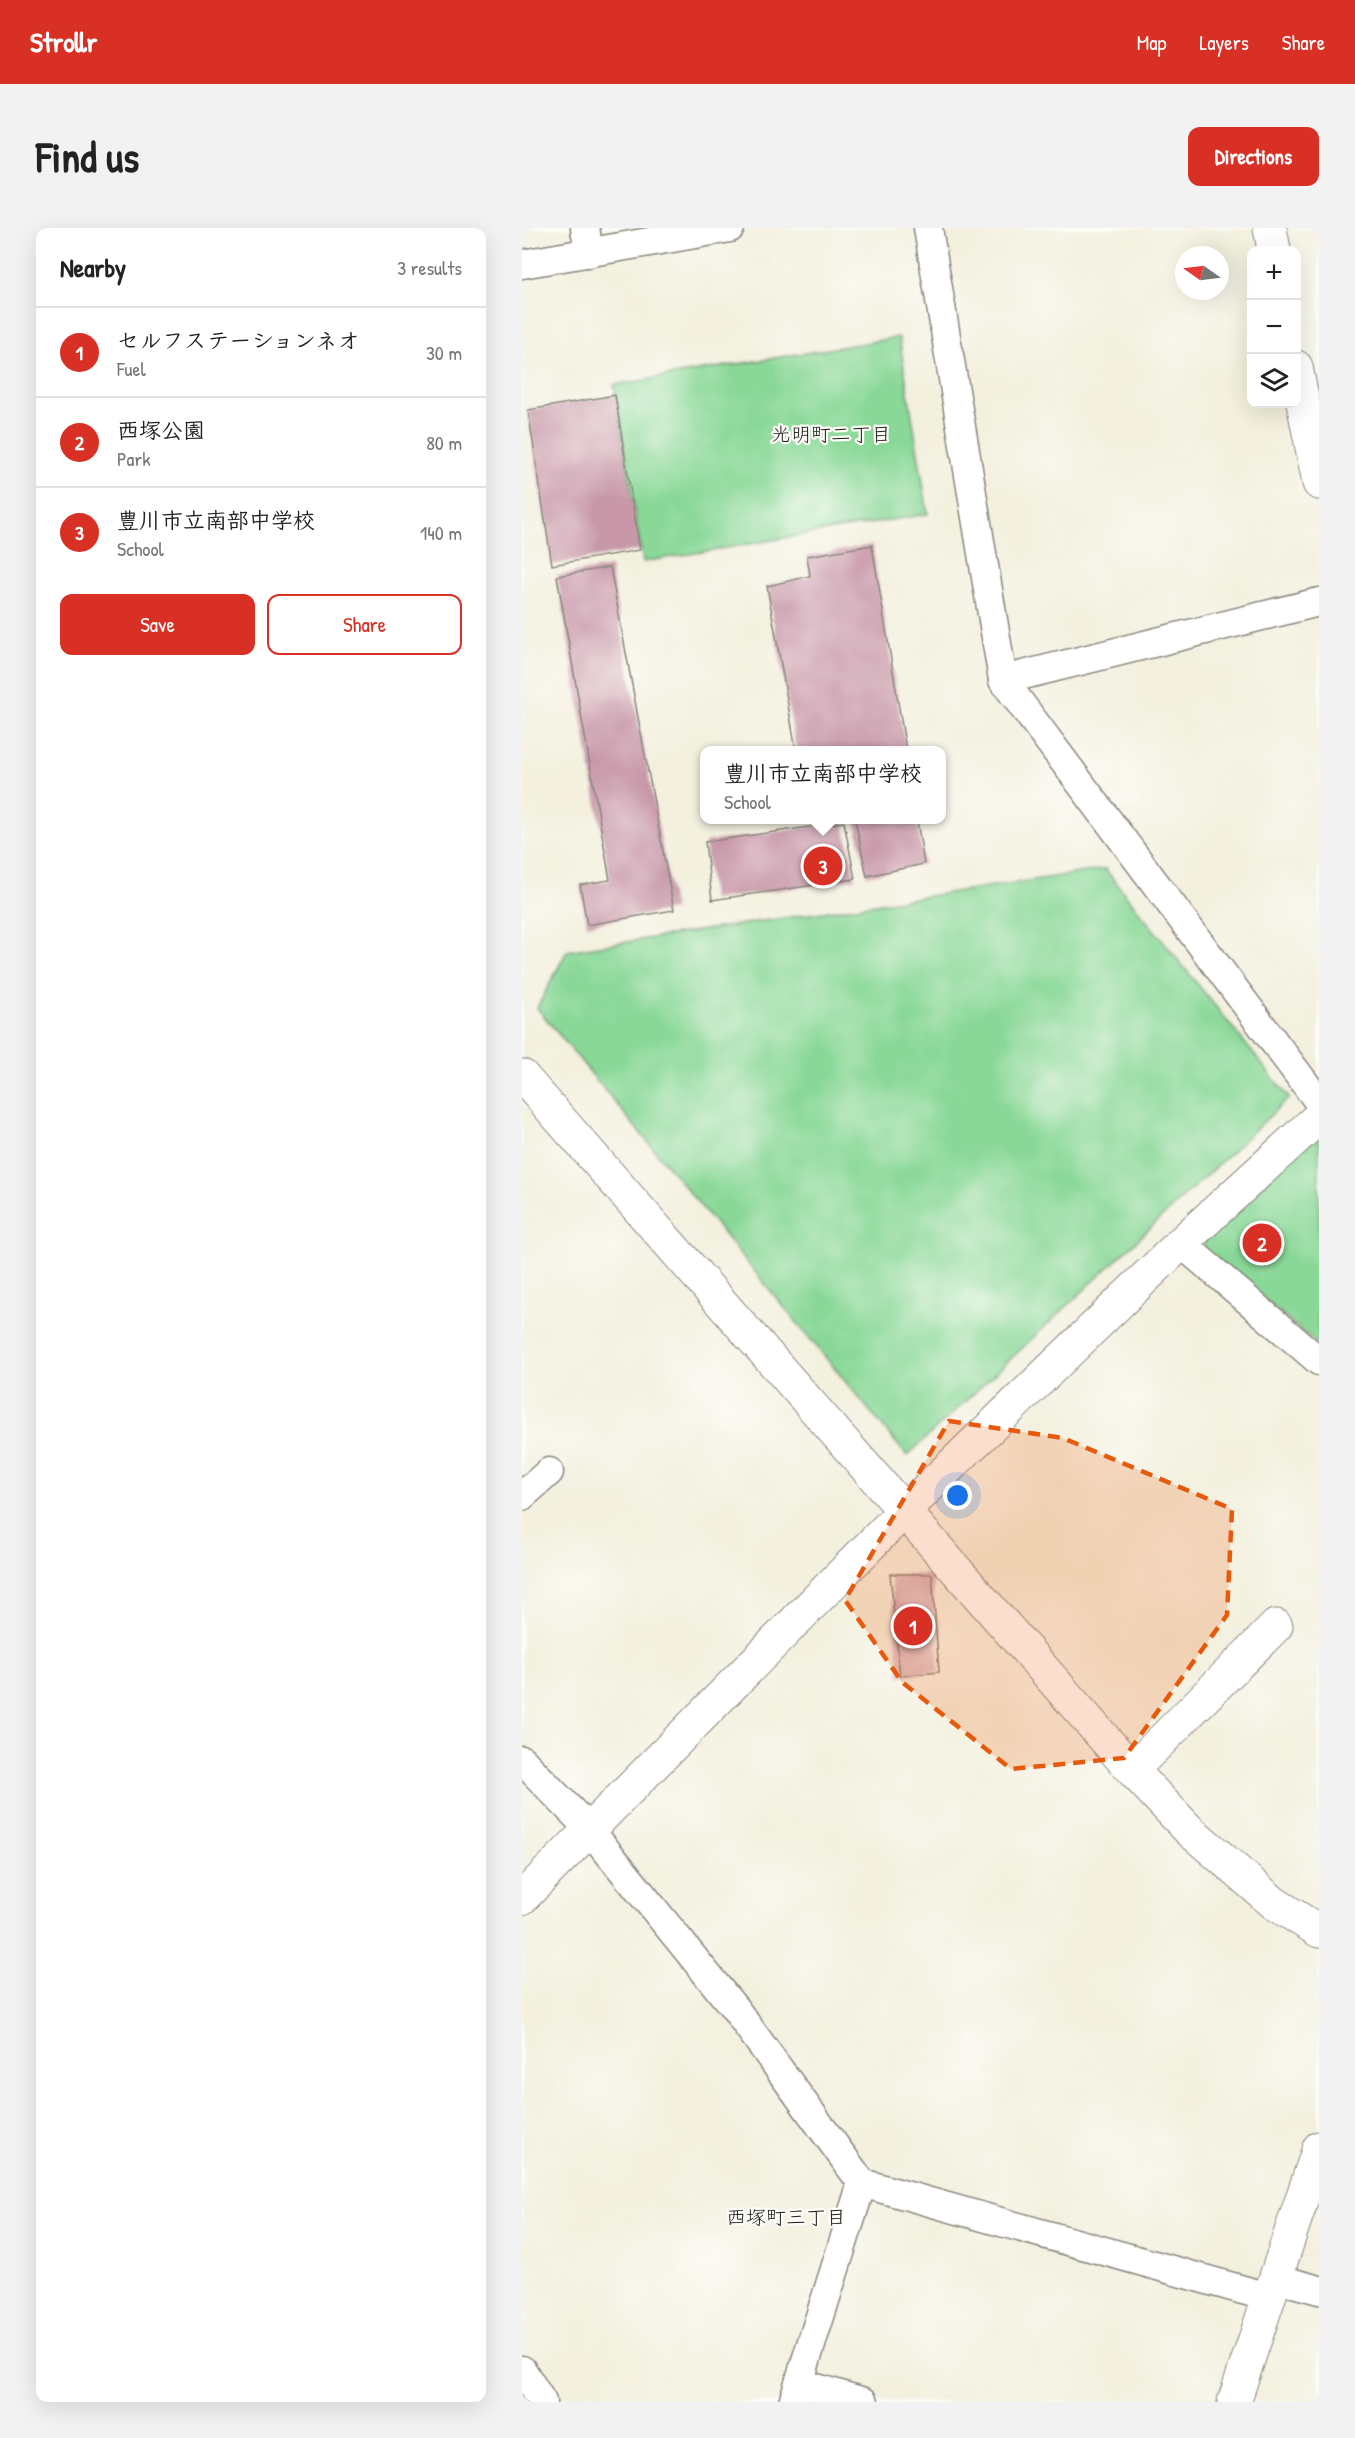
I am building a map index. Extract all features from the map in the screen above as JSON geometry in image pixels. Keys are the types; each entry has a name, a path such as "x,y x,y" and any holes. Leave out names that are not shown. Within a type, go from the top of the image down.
{"street":[{"path":"522,264 587,240 730,228"},
{"path":"928,228 1003,680 1319,1102"},
{"path":"1270,228 1273,246"},
{"path":"1301,392 1319,483"},
{"path":"1003,680 1319,602"},
{"path":"522,1076 1132,1770 1188,1829 1274,1903 1319,1931"},
{"path":"522,1898 903,1512 1181,1243 1319,1117"},
{"path":"1181,1243 1319,1362"},
{"path":"522,1496 549,1472"},
{"path":"1132,1770 1276,1626"},
{"path":"522,1760 589,1829 736,2010 862,2183 1271,2288 1319,2290"},
{"path":"1234,2402 1319,2148"},
{"path":"862,2183 796,2392 864,2402"},
{"path":"522,2370 542,2402"}],"highlighted area":[{"path":"949,1421 1063,1438 1232,1509 1227,1615 1124,1758 1011,1769 902,1682 845,1600"}],"green space":[{"path":"899,337 928,514 643,562 614,385"},
{"path":"1105,869 1289,1098 907,1456 537,1008 567,951"},
{"path":"1319,1135 1319,1345 1205,1251 1203,1235"}],"building":[{"path":"615,395 640,550 552,565 528,410"},
{"path":"872,545 905,746 795,746 767,586 810,576 807,556"},
{"path":"610,567 674,910 587,925 580,885 610,880 557,576"},
{"path":"830,824 844,824 855,879 712,900 705,842"},
{"path":"856,824 918,824 924,864 867,876"},
{"path":"890,1574 932,1574 939,1672 900,1676"}],"place":[{"name":"豊川市立南部中学校","path":"823,866"},
{"name":"西塚公園","path":"1262,1243"},
{"name":"セルフステーションネオ","path":"913,1626"}],"district":[{"name":"光明町二丁目","path":"831,434"},
{"name":"西塚町三丁目","path":"786,2217"}]}
